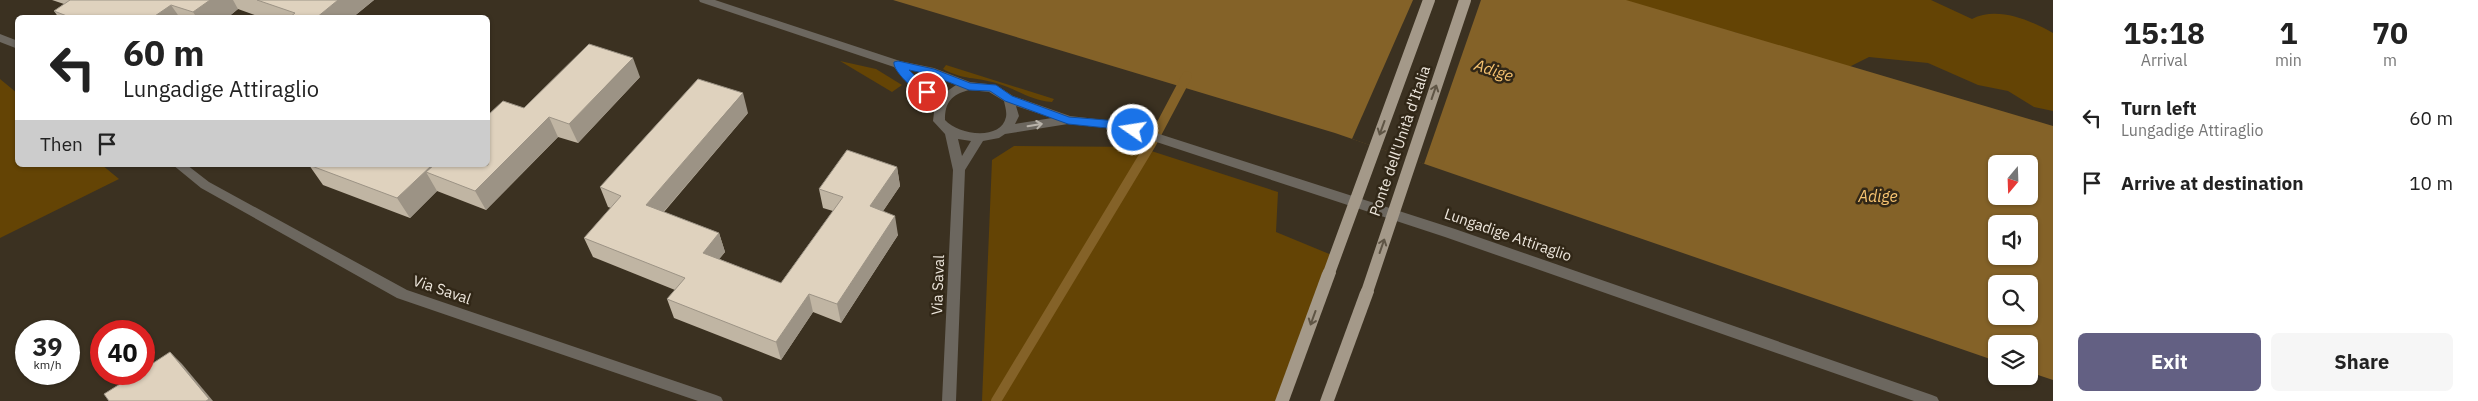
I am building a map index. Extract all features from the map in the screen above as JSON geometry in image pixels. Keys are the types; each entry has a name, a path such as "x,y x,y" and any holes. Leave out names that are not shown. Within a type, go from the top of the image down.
{"main road":[{"name":"Ponte dell'Unità d'Italia","path":"1282,401 1429,0"},
{"name":"Ponte dell'Unità d'Italia","path":"1327,401 1367,292 1465,0"}],"street":[{"name":"Lungadige Attiraglio","path":"704,0 898,64 930,71 969,86 992,88 1008,99 1068,120 1118,125 1469,239 1932,401"},
{"path":"0,38 15,44"},
{"path":"898,64 913,82 941,102"},
{"path":"950,132 939,121 938,112 941,102 952,91 969,86"},
{"path":"1003,130 1010,123 1013,115 1008,99"},
{"name":"Lungadige Attiraglio","path":"950,132 967,138 978,138 993,136 1003,130 1068,120"},
{"name":"Via Saval","path":"949,401 959,170 950,132"},
{"name":"Via Saval","path":"959,170 978,138"},
{"name":"Via Saval","path":"182,167 205,185 402,294 716,401"}],"shaded area":[{"path":"1597,0 1931,0 1972,19 1992,14 2013,16 2034,23 2053,33 2053,111 2034,107 2008,91 1978,85 1928,63 1869,57 1851,66 1832,66 1734,32 1699,31"},
{"path":"840,61 876,69 902,85 892,92"},
{"path":"946,65 1054,99 1052,102 1044,101 996,83 950,73 943,69"},
{"path":"0,79 15,91 15,167 104,167 119,179 0,238"},
{"path":"1014,146 1139,147 1278,192 1276,232 1339,258 1277,401 982,401 992,160"}],"water":[{"name":"Adige","path":"893,0 1626,0 2053,126 2053,380 2038,375 2038,335 1988,335 1988,358 1335,133"}],"pier":[{"path":"1413,0 1481,0 1424,164 1352,139"}],"building":[{"path":"70,0 210,0 193,12 171,5 156,15 64,15 54,11"},
{"path":"257,0 338,0 320,15 293,15 295,13"},
{"path":"589,44 633,58 569,124 549,117 475,191 426,172 432,167 490,167 490,113 503,101 524,108"},
{"path":"698,79 743,93 646,205 719,233 703,253 781,283 843,197 819,189 847,150 897,167 870,206 895,216 837,304 809,294 776,342 667,299 685,278 584,238 621,196 600,187"},
{"path":"314,167 430,167 397,198"},
{"path":"170,352 209,399 206,401 109,401 104,394 118,385 155,385 155,362"}],"waterway":[{"path":"996,401 1151,144 1187,76"}],"route":[{"path":"927,92 913,82 898,64 930,71 969,86 992,88 1001,92 1008,99 1068,120 1118,125 1133,130"}]}
